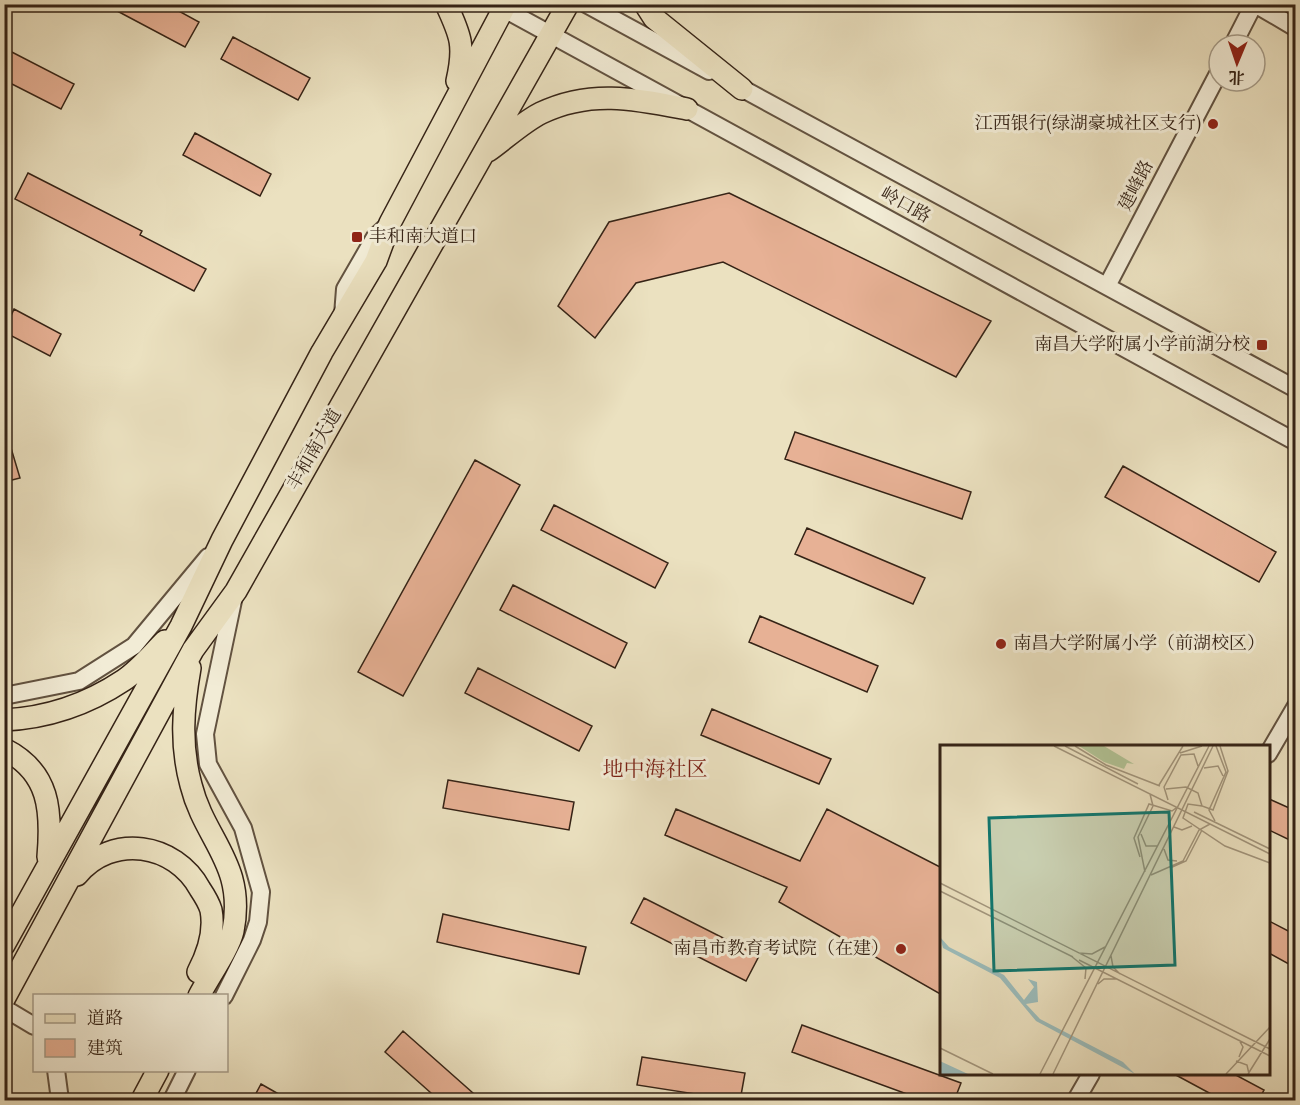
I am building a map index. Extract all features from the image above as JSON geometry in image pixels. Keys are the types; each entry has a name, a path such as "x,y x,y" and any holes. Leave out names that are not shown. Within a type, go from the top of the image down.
{"main road":[{"path":"446,4 459,32 463,56 450,110"},
{"name":"丰和南大道","path":"62,894 193,650 236,591 568,4"},
{"path":"645,4 654,18 742,89"},
{"path":"4,945 181,626 222,540 343,315 376,261 390,223 502,6"},
{"path":"483,155 541,113 591,97 634,99 687,109"},
{"path":"4,720 23,719 73,707 124,679 181,626"},
{"path":"193,650 184,702 183,744 191,787 231,871 235,903 232,933 200,994"},
{"path":"4,749 21,757 44,788 51,820 47,866"},
{"path":"7,1006 62,894 87,864 108,850 140,847 175,861 195,880 211,908 212,936 187,994"},
{"path":"129,1101 144,1072"},
{"path":"142,1101 157,1072"}],"street":[{"name":"岭口路","path":"586,4 1296,389"},
{"path":"1239,33 1254,4 1296,28"},
{"name":"岭口路","path":"502,6 1296,442"},
{"name":"建峰路","path":"1107,286 1208,93"},
{"path":"4,696 79,681 134,646 222,540"},
{"path":"225,994 252,940 258,922 261,892 243,828 208,764 205,734 236,591"},
{"path":"1270,752 1296,706"},
{"path":"7,1006 33,1025"},
{"path":"56,1072 60,1101"},
{"path":"172,1101 186,1072"},
{"path":"1076,1101 1090,1075"}],"building":[{"path":"104,4 166,4 199,22 185,47"},
{"path":"233,37 310,78 298,100 221,59"},
{"path":"4,48 74,84 61,109 4,80"},
{"path":"195,133 271,174 260,196 183,155"},
{"path":"28,173 142,231 140,235 206,269 194,291 15,199"},
{"path":"729,193 991,321 956,377 723,262 636,283 595,338 558,306 609,222"},
{"path":"14,309 61,334 50,356 4,332"},
{"path":"795,432 971,492 962,519 785,459"},
{"path":"8,438 20,478 4,482 4,439"},
{"path":"475,460 520,485 403,696 358,672"},
{"path":"1123,466 1276,552 1259,582 1105,497"},
{"path":"554,505 668,563 655,588 541,530"},
{"path":"807,528 925,578 913,604 795,554"},
{"path":"513,585 627,643 615,668 500,610"},
{"path":"760,616 878,666 867,692 749,642"},
{"path":"478,668 592,726 579,751 465,693"},
{"path":"712,709 831,759 819,784 701,735"},
{"path":"448,780 574,802 569,830 443,808"},
{"path":"1270,799 1296,811 1296,843 1270,830"},
{"name":"南昌市教育考试院（在建）","path":"676,809 800,861 827,809 940,867 940,994 779,902 787,887 665,835"},
{"path":"644,898 759,956 746,981 631,923"},
{"path":"443,914 586,947 579,974 437,942"},
{"path":"1270,922 1296,935 1296,968 1270,954"},
{"path":"802,1025 961,1083 954,1101 926,1101 792,1052"},
{"path":"403,1031 482,1101 440,1101 385,1052"},
{"path":"642,1057 745,1073 740,1101 637,1085"},
{"path":"1176,1075 1236,1075 1264,1090 1258,1101 1224,1101"},
{"path":"261,1084 291,1101 252,1101"}],"place":[{"name":"江西银行(绿湖豪城社区支行)","path":"1213,124"},
{"name":"丰和南大道口","path":"357,237"},
{"name":"南昌大学附属小学前湖分校","path":"1262,345"},
{"name":"南昌大学附属小学（前湖校区）","path":"1001,644"},
{"name":"南昌市教育考试院（在建）","path":"901,949"}],"district":[{"name":"地中海社区","path":"655,770"}]}
